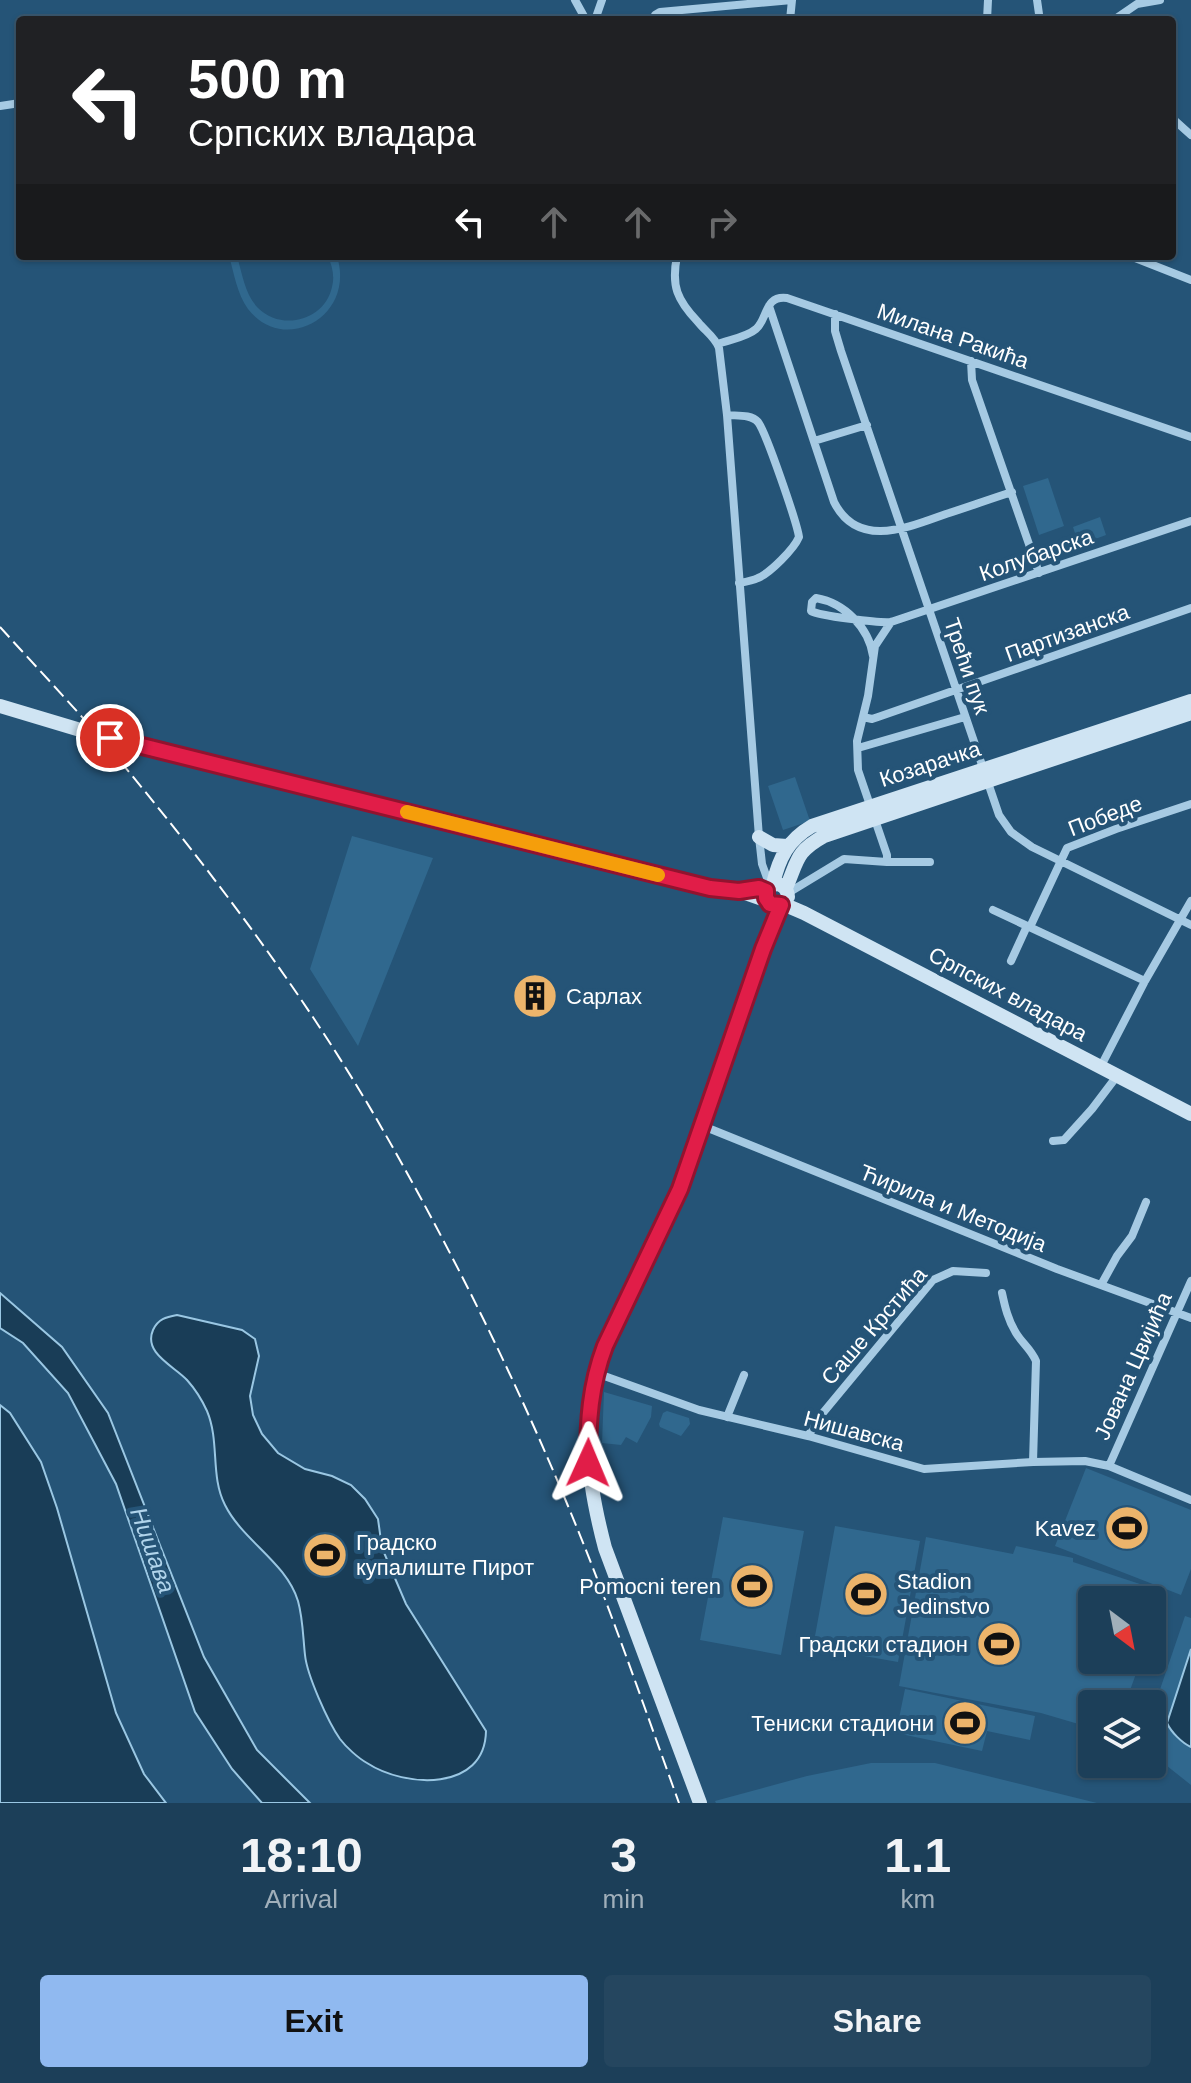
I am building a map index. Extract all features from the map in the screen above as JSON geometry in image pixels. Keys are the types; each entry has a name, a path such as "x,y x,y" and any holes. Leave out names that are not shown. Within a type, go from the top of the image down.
{"street":[{"path":"655,16 660,12 710,4 792,0"},
{"path":"1037,0 1039,14"},
{"path":"1119,16 1133,6 1160,0"},
{"path":"1176,122 1191,135"},
{"path":"677,260 675,289 690,313 718,344 727,415 759,837 763,866 777,895"},
{"path":"1140,260 1191,280"},
{"name":"Милана Ракића","path":"769,306 780,297 787,298 1191,437"},
{"path":"718,344 756,329 769,306"},
{"path":"769,306 834,502 846,519 857,527 871,531 902,529 1012,492"},
{"name":"Трећи пук","path":"835,314 837,339 999,815 1011,832 1032,847 1191,925"},
{"path":"971,361 973,383 1039,573"},
{"path":"727,415 746,416 758,422 799,537 765,574 739,583"},
{"path":"814,441 867,425"},
{"name":"Колубарска","path":"854,618 820,598 810,605 811,611 817,614 883,623 891,622 1191,521"},
{"name":"Партизанска","path":"863,717 872,719 1191,608"},
{"path":"854,618 870,642 873,656"},
{"path":"887,862 858,770 858,748 875,646 891,622"},
{"name":"Козарачка","path":"1134,727 1191,701"},
{"name":"Српских владара","path":"0,706 97,735 710,888 739,891 759,888 1191,1114"},
{"name":"Козарачка","path":"787,846 812,826 873,813 1134,727 1191,713"},
{"path":"858,748 965,717"},
{"name":"Победе","path":"1011,961 1070,846 1191,804"},
{"name":"Козарачка","path":"777,895 807,846 873,813"},
{"path":"700,1803 609,1558 588,1463 590,1406 605,1346 680,1189 772,925 781,857 787,846 773,845 759,837"},
{"path":"777,895 844,859 930,862"},
{"path":"1100,1068 1191,901"},
{"path":"993,910 1145,981"},
{"path":"1053,1141 1064,1140 1117,1076"},
{"name":"Ћирила и Методија","path":"703,1126 1191,1318"},
{"path":"1101,1285 1132,1236 1146,1202"},
{"name":"Саше Крстића","path":"808,1436 822,1414 929,1284 953,1271 986,1273"},
{"name":"Јована Цвијића","path":"1109,1466 1190,1287"},
{"path":"1002,1293 1009,1321 1036,1361 1033,1462"},
{"name":"Нишавска","path":"596,1373 699,1410 808,1436 924,1469 1085,1461 1109,1466 1191,1500"},
{"path":"727,1417 744,1375"}],"shaded area":[{"path":"230,260 238,260 244,284 258,308 268,315 290,321 312,314 328,298 333,283 329,260 338,260 340,278 336,297 326,312 313,323 297,329 279,329 263,322 248,309"},
{"path":"1048,478 1064,526 1039,535 1023,486"},
{"path":"1100,517 1106,535 1079,545 1073,527"},
{"path":"795,777 810,821 783,830 768,786"},
{"path":"352,836 433,858 358,1046 310,969"},
{"path":"604,1392 652,1406 651,1417 637,1443 626,1437 621,1445 602,1443"},
{"path":"667,1411 689,1418 690,1424 681,1436 660,1427 663,1413"},
{"name":"Kavez","path":"1086,1468 1191,1510 1191,1569 1181,1595 1166,1589 1166,1586 1158,1586 1055,1546"},
{"name":"Pomocni teren","path":"723,1517 804,1531 781,1655 700,1640"},
{"name":"Stadion Jedinstvo","path":"835,1526 920,1541 898,1662 813,1647"},
{"name":"Градски стадион","path":"926,1537 1013,1554 1016,1546 1073,1558 1073,1562 1146,1586 1078,1586 1078,1674 1136,1674 1130,1690 1078,1690 1078,1724 1041,1713 899,1686"},
{"path":"1185,1616 1191,1618 1191,1785 1166,1765 1166,1690 1160,1690"},
{"name":"Тениски стадиони","path":"905,1689 1035,1716 1030,1740 987,1731 982,1751 896,1733"},
{"path":"871,1763 935,1763 1097,1803 715,1801 807,1776"}],"water":[{"name":"Нишава","path":"0,1293 62,1347 108,1413 204,1657 257,1750 310,1803 262,1803 232,1769 195,1712 116,1484 68,1393 23,1343 0,1328"},
{"name":"Градско купалиште Пирот","path":"177,1315 242,1330 255,1339 259,1356 250,1396 253,1415 262,1434 278,1453 305,1469 351,1485 378,1519 382,1548 406,1604 486,1731 482,1751 472,1765 458,1775 421,1780 383,1771 356,1755 335,1731 310,1674 300,1608 292,1587 242,1530 225,1505 220,1494 207,1411 190,1384 152,1346 151,1338 157,1323"},
{"path":"0,1405 10,1413 41,1462 116,1713 144,1774 166,1803 0,1803"},
{"path":"1191,1649 1191,1747 1177,1737 1167,1723"}],"railway":[{"path":"0,627 115,755 219,886 286,977 376,1118 478,1309 547,1456 598,1580 679,1803"}],"slow traffic":[{"path":"407,812 658,875"}],"place":[{"name":"Сарлах","path":"535,996"},
{"name":"Kavez","path":"1127,1528"},
{"name":"Градско купалиште Пирот","path":"325,1555"},
{"name":"Pomocni teren","path":"752,1586"},
{"name":"Stadion Jedinstvo","path":"866,1594"},
{"name":"Градски стадион","path":"999,1644"},
{"name":"Тениски стадиони","path":"965,1723"}],"route":[{"path":"110,738 710,888 739,891 759,888 766,891 770,904 781,905 680,1189 598,1365 591,1393 588,1463"}]}
